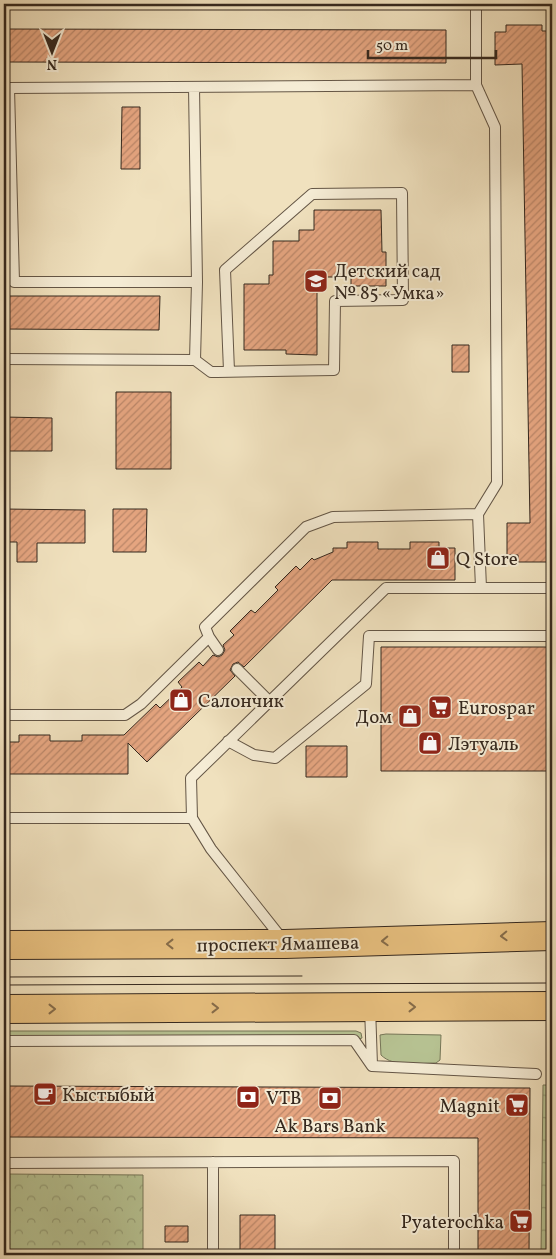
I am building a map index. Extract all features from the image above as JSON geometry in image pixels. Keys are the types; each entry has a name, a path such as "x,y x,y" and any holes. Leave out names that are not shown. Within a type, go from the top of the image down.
{"main road":[{"name":"проспект Ямашева","path":"4,945 286,944 552,936"},
{"path":"4,1009 552,1006"}],"lane":[{"path":"476,4 476,84 495,128 497,483 478,514 481,588"},
{"path":"197,282 14,282 9,88 476,84"},
{"path":"194,86 197,282 196,360"},
{"path":"4,360 196,360 211,372 334,370 335,301 403,300 402,193 312,194 225,270 229,371"},
{"path":"218,650 205,627 306,527 333,517 478,514"},
{"path":"286,944 211,849 192,818 190,778 386,588 552,588"},
{"path":"228,741 254,755 275,758 366,684 369,636 552,636"},
{"path":"4,715 125,715 141,704 209,637"},
{"path":"237,669 270,701"},
{"path":"4,818 192,818"},
{"path":"370,1007 372,1066"},
{"path":"4,1041 354,1040 372,1066"},
{"path":"372,1066 536,1074"},
{"path":"4,1163 454,1161 454,1255"},
{"path":"213,1162 213,1255"}],"green space":[{"path":"4,1031 356,1031 361,1033 362,1038 4,1041"},
{"path":"380,1035 441,1035 440,1060 436,1063 407,1064 386,1059 381,1055"},
{"path":"543,1085 552,1085 552,1255 541,1255"},
{"path":"4,1174 143,1175 143,1252 206,1252 206,1255 4,1255"}],"building":[{"path":"506,25 542,25 542,31 552,31 552,562 518,562 518,555 507,555 507,523 530,523 522,64 495,65 495,32 506,32"},
{"path":"4,29 446,30 446,63 4,62"},
{"path":"122,107 140,107 140,169 121,169"},
{"path":"314,210 381,210 382,252 386,252 386,286 351,286 351,277 317,277 317,355 286,354 286,350 244,350 244,284 269,284 269,275 273,275 273,241 299,241 299,230 314,230"},
{"path":"4,296 160,296 159,330 4,329"},
{"path":"452,345 469,345 469,372 452,372"},
{"path":"116,392 171,392 171,469 116,469"},
{"path":"4,417 52,418 52,451 4,451"},
{"path":"4,509 85,510 85,543 37,543 37,562 17,562 17,542 4,542"},
{"path":"113,509 147,509 146,552 113,552"},
{"path":"347,542 378,542 378,549 410,549 410,542 439,542 439,548 455,548 455,580 332,580 244,667 238,662 233,664 230,670 235,676 147,762 128,743 128,774 4,774 4,742 19,742 19,735 50,735 50,741 82,741 82,735 124,735 156,704 160,708 182,687 178,682 199,662 203,666 213,655 218,657 222,655 225,650 223,645 234,635 230,631 251,610 255,613 278,590 275,587 296,566 300,570 312,558 314,560 333,552 333,548 347,548"},
{"path":"381,647 552,647 552,771 381,771"},
{"path":"306,746 347,746 347,777 306,777"},
{"path":"4,1086 530,1088 529,1255 478,1255 478,1138 4,1137"},
{"path":"240,1215 275,1215 275,1255 240,1255"},
{"path":"165,1226 188,1226 188,1242 165,1242"}],"tram line":[{"path":"4,977 302,976"},
{"path":"4,985 552,983"}],"place":[{"name":"Детский сад № 85 «Умка»","path":"316,281"},
{"name":"Q Store","path":"438,558"},
{"name":"Салончик","path":"181,700"},
{"name":"Eurospar","path":"440,707"},
{"name":"Дом","path":"410,716"},
{"name":"Лэтуаль","path":"430,743"},
{"name":"Кыстыбый","path":"45,1094"},
{"name":"VTB","path":"248,1097"},
{"name":"Ak Bars Bank","path":"330,1098"},
{"name":"Magnit","path":"517,1105"},
{"name":"Pyaterochka","path":"521,1221"}]}
